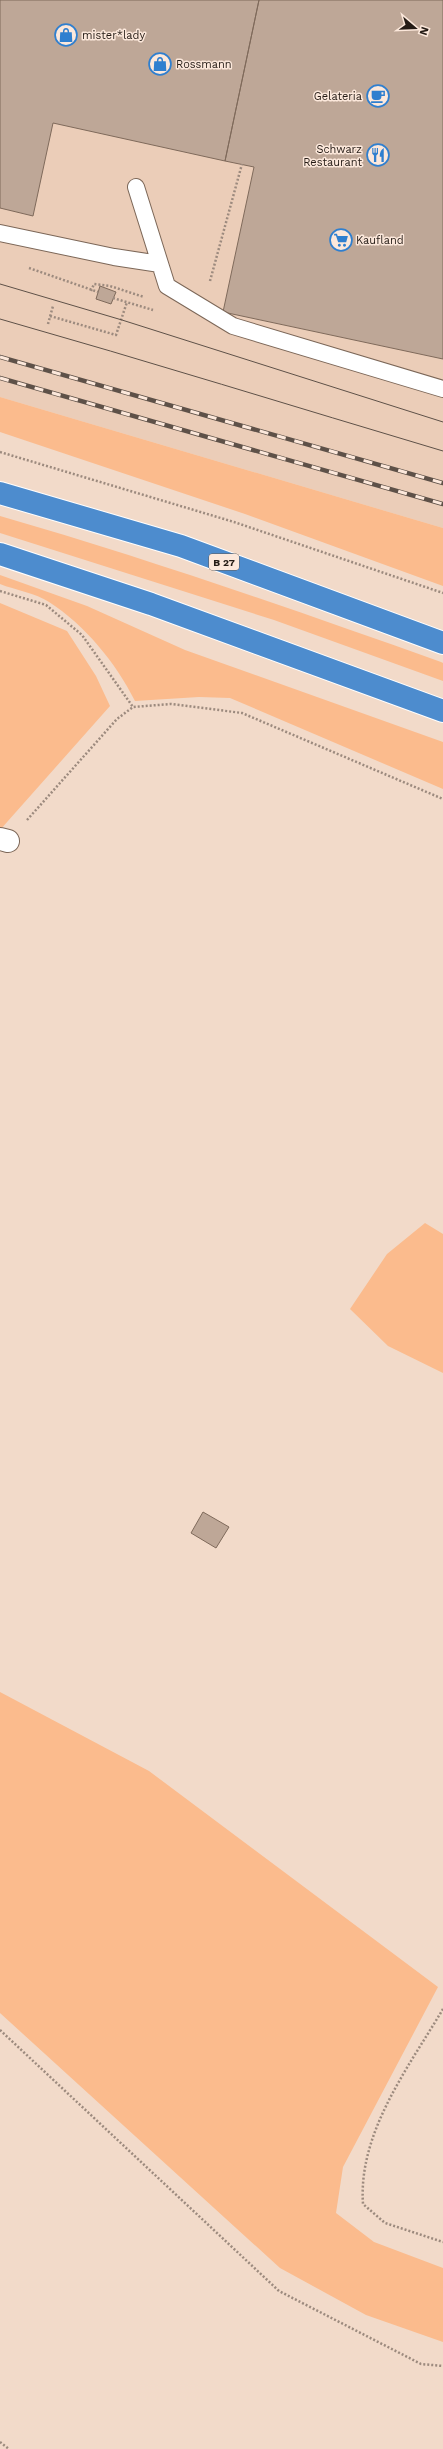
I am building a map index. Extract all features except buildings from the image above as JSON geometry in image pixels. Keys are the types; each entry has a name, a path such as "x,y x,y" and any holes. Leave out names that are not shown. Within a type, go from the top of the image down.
{"highway":[{"name":"B 27","path":"0,494 181,546 443,643"},
{"path":"0,554 151,604 443,711"}],"lane":[{"path":"136,187 167,286 233,326 443,389"},
{"path":"0,233 114,257 160,264"}],"path":[{"path":"198,304 207,289 242,164"},
{"path":"91,291 94,284 110,286 149,299"},
{"path":"113,298 154,310"},
{"path":"50,316 116,335 127,302"},
{"path":"48,324 53,306"},
{"path":"0,452 234,522 443,593"},
{"path":"0,591 46,605 82,635 133,707"},
{"path":"4,840 117,719 133,707 171,704 242,714 443,799"},
{"path":"443,2008 391,2096 369,2146 362,2183 363,2204 385,2224 443,2242"},
{"path":"0,2030 279,2291 421,2364 443,2366"},
{"path":"0,2442 9,2449"}],"shaded area":[{"path":"0,0 443,0 443,528 0,397"},
{"path":"0,397 443,528 443,586 245,514 0,432"},
{"path":"0,516 56,532 222,586 441,662 443,663 443,681 274,620 0,533"},
{"path":"0,575 87,606 185,650 443,742 443,789 230,698 199,697 135,701 119,673 87,633 62,611 44,599 0,584"},
{"path":"0,603 67,631 96,676 110,706 0,830"},
{"path":"425,1223 443,1234 443,1373 388,1346 350,1309 387,1254"},
{"path":"0,1692 149,1771 438,1987 343,2167 336,2213 374,2242 443,2268 443,2342 366,2315 280,2268 0,2013"}],"tram line":[{"path":"0,284 122,320 443,422"},
{"path":"0,319 443,451"}],"railway":[{"path":"0,357 443,483"},
{"path":"0,378 443,504"}],"place":[{"name":"mister*lady","path":"66,35"},
{"name":"Rossmann","path":"160,64"},
{"name":"Gelateria","path":"378,96"},
{"name":"Schwarz Restaurant","path":"378,155"},
{"name":"Kaufland","path":"341,240"}]}
